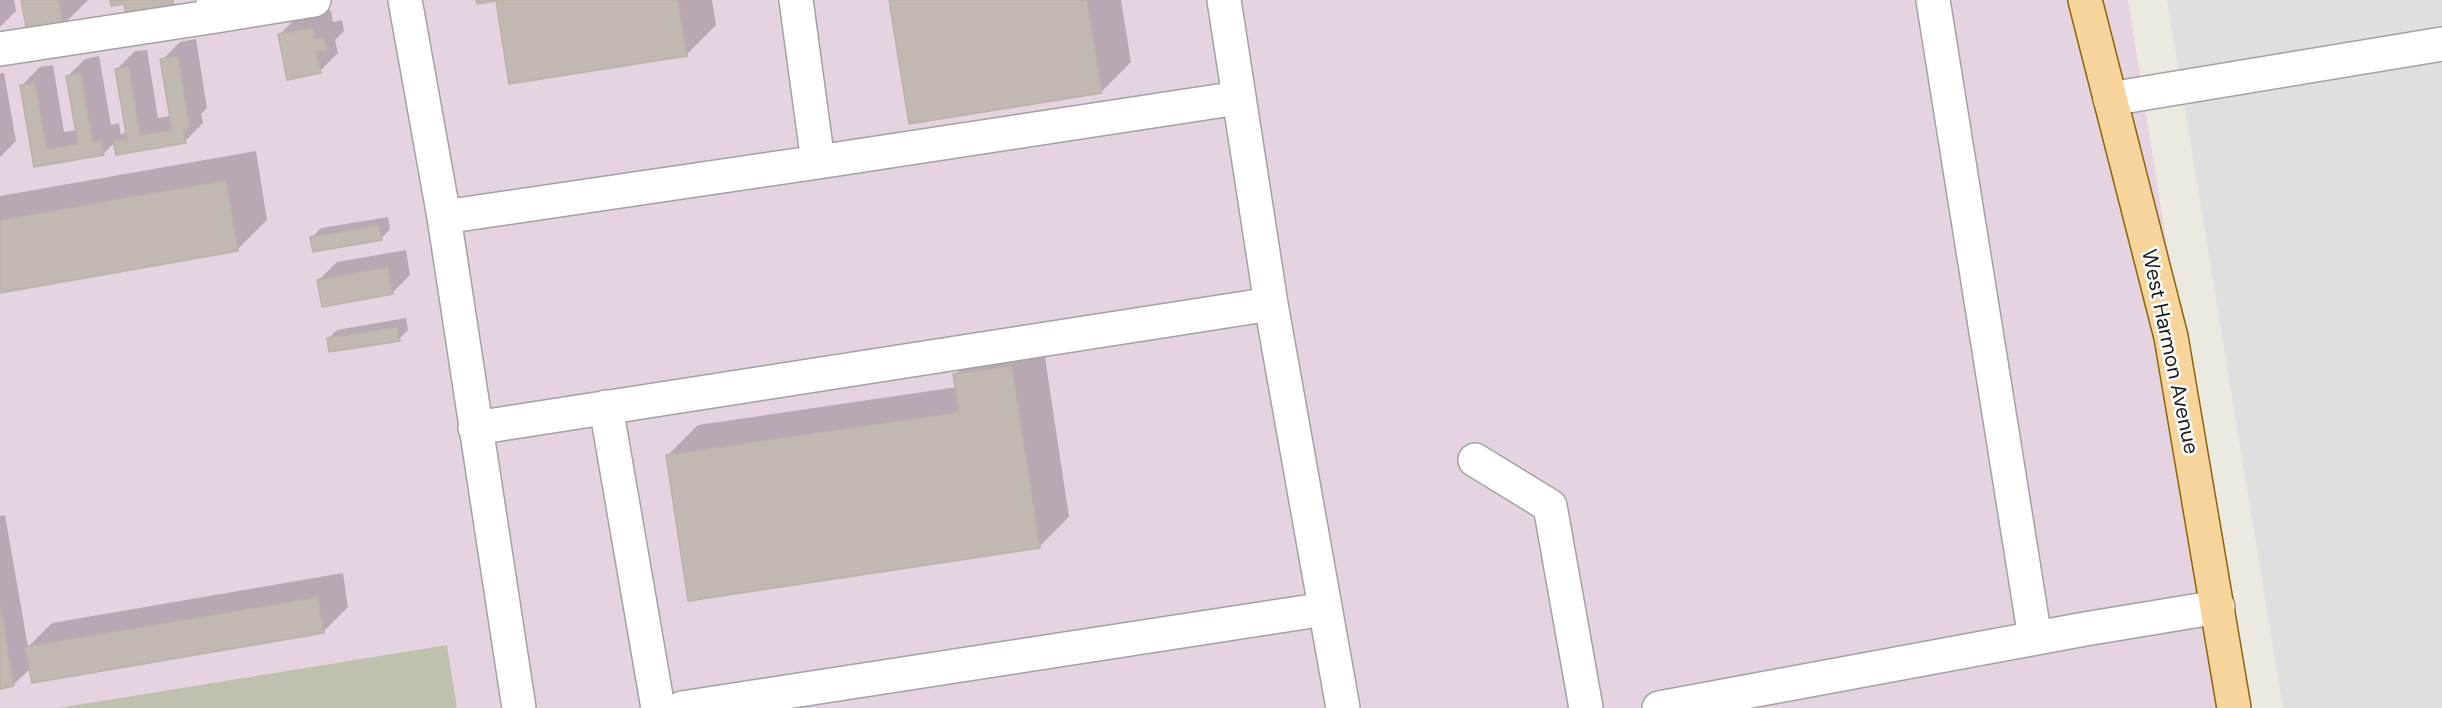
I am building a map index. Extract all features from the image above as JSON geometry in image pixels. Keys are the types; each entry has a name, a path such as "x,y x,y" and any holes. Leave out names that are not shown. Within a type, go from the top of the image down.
{"main road":[{"name":"West Harmon Avenue","path":"2085,0 2171,337 2234,708"}],"lane":[{"path":"0,49 214,8 314,0"},
{"path":"405,0 444,217 519,708"},
{"path":"796,0 818,162"},
{"path":"1224,0 1271,304 1343,708"},
{"path":"1933,0 2035,639"},
{"path":"2110,99 2442,44"},
{"path":"444,217 1238,98"},
{"path":"475,428 1271,304"},
{"path":"606,407 658,708"},
{"path":"1475,460 1550,506 1586,708"},
{"path":"1659,708 2218,608"},
{"path":"682,708 1325,609"}],"shaded area":[{"path":"0,0 2128,0 2240,708 457,708 447,645 58,708 0,708"},
{"path":"2167,0 2442,0 2442,708 2283,708"},
{"path":"447,645 457,708 58,708"}],"building":[{"path":"21,0 59,0 63,26 27,33"},
{"path":"110,0 173,0 174,6 126,14 124,4 111,6"},
{"path":"476,0 678,0 687,56 509,84 496,1 477,4"},
{"path":"889,0 1087,0 1102,93 909,124"},
{"path":"313,28 315,39 324,37 327,50 316,52 321,73 287,80 278,34"},
{"path":"178,56 190,128 183,129 186,143 116,155 113,141 127,139 115,69 129,67 140,135 172,130 160,59"},
{"path":"81,73 93,142 102,141 104,155 34,167 20,85 35,83 47,149 78,144 66,76"},
{"path":"226,180 238,251 0,293 0,220"},
{"path":"379,225 382,240 313,252 310,237"},
{"path":"388,267 393,294 322,307 317,280"},
{"path":"397,327 400,341 329,352 327,338"},
{"path":"1012,366 1040,548 688,601 666,455 959,412 953,374"},
{"path":"318,597 324,633 32,683 25,647"},
{"path":"0,604 14,686 0,689"}]}
